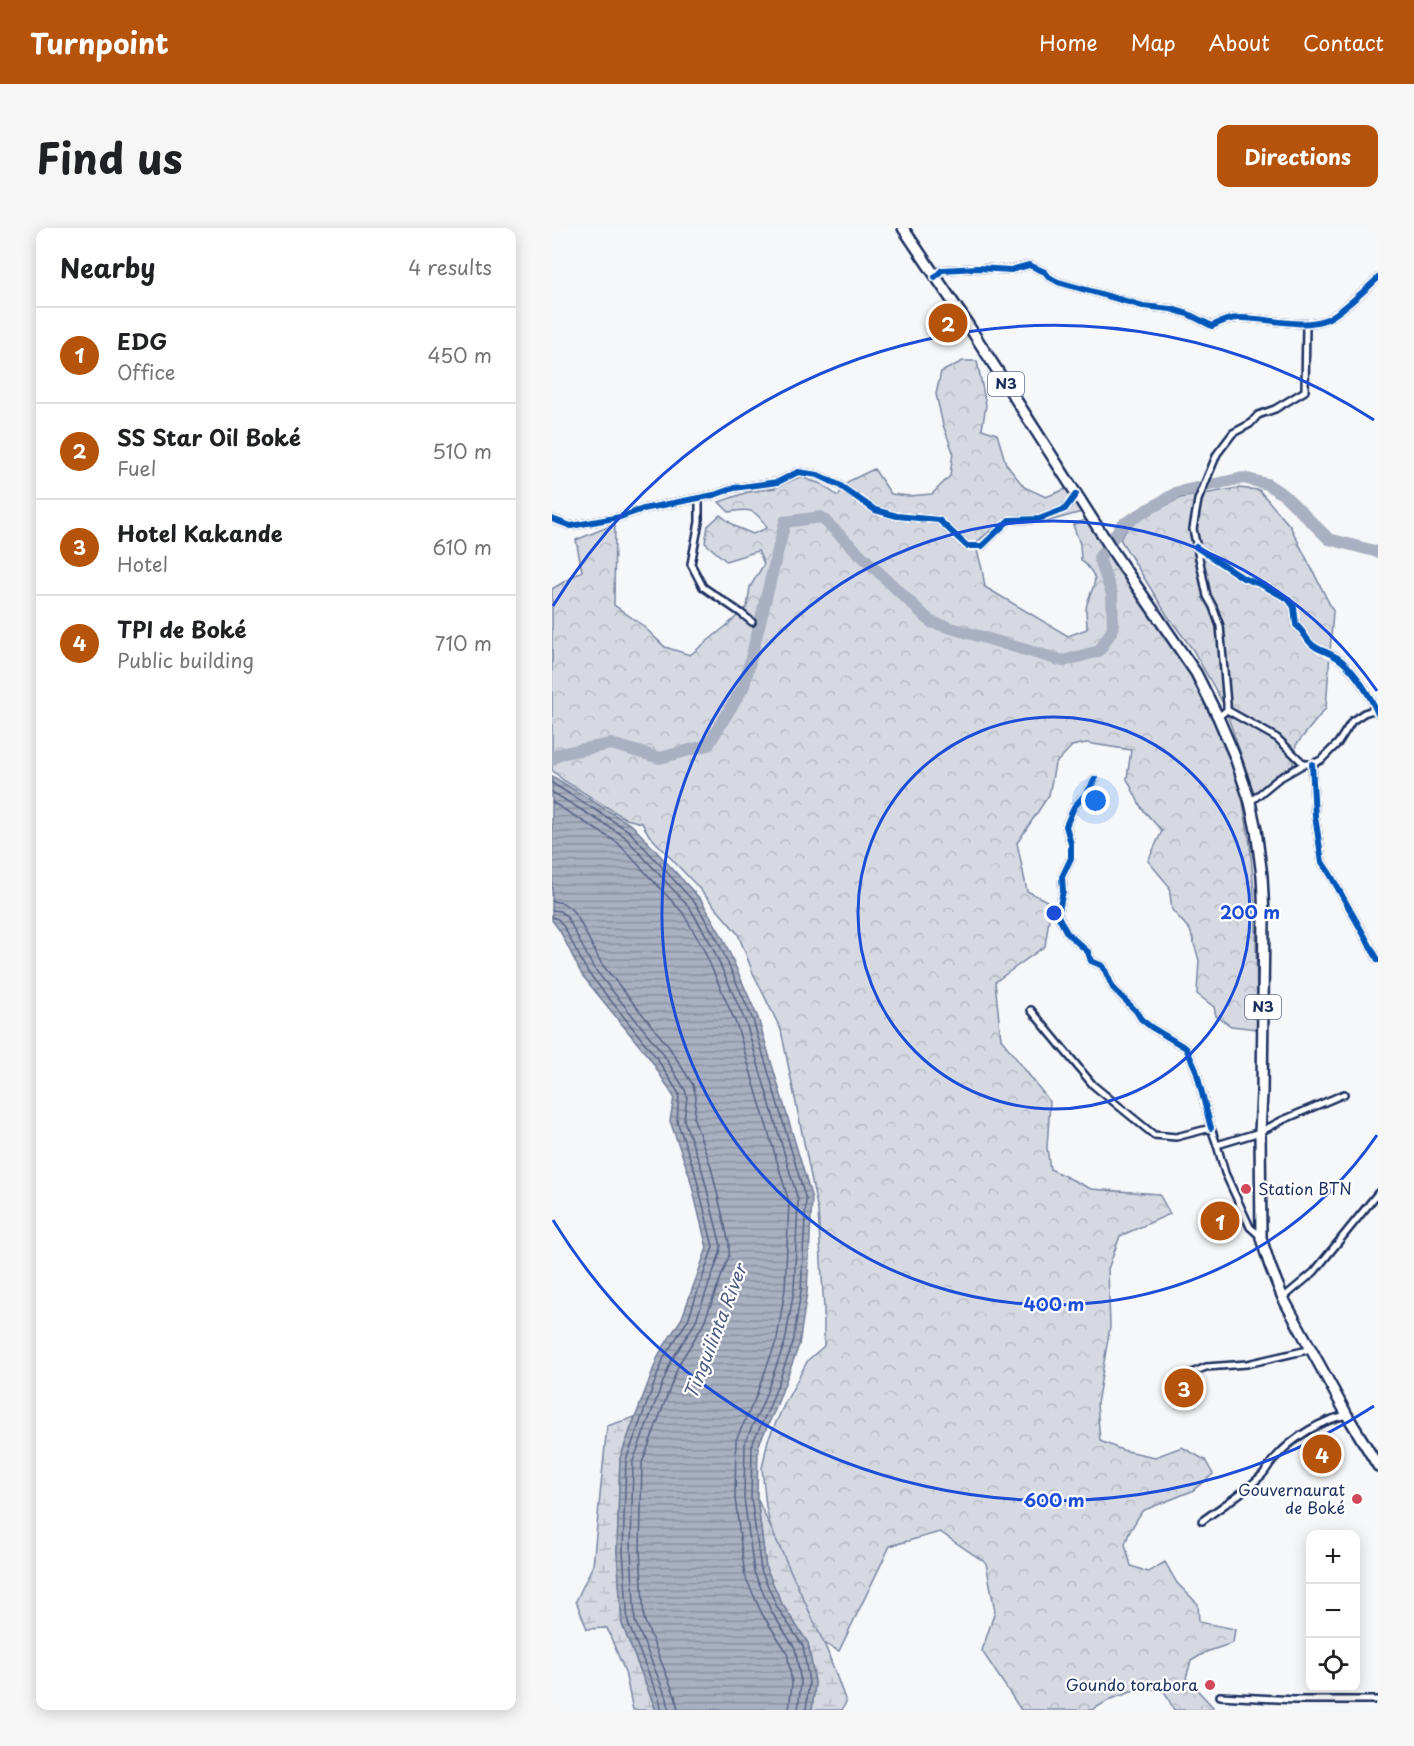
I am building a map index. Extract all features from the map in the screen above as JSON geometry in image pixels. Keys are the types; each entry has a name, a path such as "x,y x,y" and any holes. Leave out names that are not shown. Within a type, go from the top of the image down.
{"highway":[{"name":"N3","path":"903,228 1116,555 1196,673 1235,757 1250,802 1262,876 1264,916 1260,1132 1261,1238 1283,1298 1347,1415 1378,1466"}],"street":[{"path":"935,277 942,270 978,268 1011,270 1029,265 1045,272 1058,282 1143,306 1171,309 1188,314 1212,326 1237,318 1306,324 1327,319 1377,280"},
{"path":"1227,710 1220,626 1207,596 1192,529 1198,500 1217,454 1233,433 1250,424 1258,415 1275,409 1305,392 1306,324"},
{"path":"552,519 571,526 620,517 643,509 714,495 734,488 778,482 798,472 818,475 839,485 875,510 897,516 939,520 967,546 982,546 1009,520 1039,519 1065,509 1076,494"},
{"path":"699,498 699,522 691,564 703,587 752,622"},
{"path":"1196,547 1243,578 1288,599 1294,607 1296,625 1303,630 1307,640 1344,662 1371,696 1377,712"},
{"path":"1218,717 1227,710"},
{"path":"1227,710 1277,738 1305,764"},
{"path":"1250,802 1278,779 1305,764 1321,760 1330,753 1352,721 1364,713 1373,710 1377,712"},
{"path":"1312,764 1315,816 1322,862 1378,960"},
{"path":"1095,779 1089,790 1074,807 1066,826 1071,844 1071,858 1062,877 1063,891 1058,916 1067,933 1088,952 1091,961 1102,966 1113,988 1141,1019 1150,1027 1186,1048 1196,1070 1225,1173 1250,1227 1261,1238"},
{"path":"1031,1010 1093,1085 1154,1135 1176,1137 1211,1128"},
{"path":"1217,1145 1260,1132 1344,1094"},
{"path":"1283,1298 1309,1277 1378,1193"},
{"path":"1189,1374 1206,1367 1247,1364 1312,1349"},
{"path":"1202,1521 1263,1475 1274,1458 1299,1436 1334,1418 1347,1415"},
{"path":"1220,1696 1295,1700 1378,1700"}],"green space":[{"path":"963,361 977,361 986,405 982,429 997,434 1006,464 1024,487 1046,497 1071,487 1085,511 1046,522 1017,516 994,528 974,544 963,546 977,550 985,587 1068,636 1087,629 1086,609 1095,579 1081,560 1080,544 1073,525 1085,520 1108,538 1203,694 1222,732 1240,785 1250,844 1256,918 1257,1029 1231,1026 1216,1016 1214,1007 1197,994 1199,960 1190,930 1172,910 1169,886 1148,861 1162,831 1142,809 1127,779 1131,750 1086,743 1072,746 1055,764 1049,795 1017,843 1027,891 1047,901 1049,919 1045,946 995,982 1001,1039 1050,1102 1047,1148 1050,1169 1091,1189 1159,1194 1170,1214 1120,1236 1108,1269 1110,1327 1097,1404 1100,1441 1122,1450 1155,1457 1182,1447 1205,1460 1213,1474 1192,1491 1142,1511 1125,1544 1131,1566 1148,1572 1165,1562 1177,1583 1198,1604 1199,1622 1235,1629 1233,1643 1206,1652 1191,1661 1186,1678 1213,1707 1209,1710 1174,1710 1164,1691 1143,1688 1111,1699 1092,1710 1021,1710 982,1651 995,1611 986,1563 940,1532 890,1546 839,1651 815,1639 782,1575 766,1507 762,1468 768,1440 784,1405 808,1360 824,1346 818,1211 781,1030 753,973 738,934 649,835 642,823 626,819 563,780 552,770 552,589 582,571 576,540 615,524 614,605 642,625 665,647 690,655 747,607 750,587 764,564 758,551 726,561 705,543 708,526 720,515 736,527 753,534 767,528 752,511 729,512 719,502 748,492 775,488 800,477 821,484 838,496 849,481 874,469 891,494 909,496 932,494 950,476 953,452 943,425 936,394 941,372"},
{"path":"1238,488 1259,490 1290,526 1333,611 1326,708 1296,745 1291,776 1255,796 1224,705 1193,650 1167,615 1120,539 1129,525 1180,498"},
{"path":"635,1417 620,1459 617,1551 622,1624 656,1710 633,1710 625,1672 607,1628 587,1629 576,1601 593,1565 607,1426"},
{"path":"757,1498 827,1650 846,1702 842,1710 812,1710 815,1683 808,1643 782,1604 766,1568"}],"water":[{"name":"Tinguilinta River","path":"552,776 633,826 701,900 723,938 758,1018 812,1199 807,1292 799,1345 775,1410 758,1446 757,1498 766,1568 782,1604 808,1643 815,1683 812,1710 656,1710 622,1624 617,1551 620,1458 659,1354 682,1318 707,1248 689,1174 670,1121 674,1097 651,1060 582,975 552,920"}],"waterway":[{"path":"552,760 559,754 611,744 660,758 708,745 744,686 785,522 821,517 931,622 1063,661 1099,651 1113,629 1112,594 1099,558 1122,525 1178,492 1243,478 1267,484 1284,495 1329,539 1378,552"}],"cycle path":[{"path":"935,277 942,270 978,268 1011,270 1029,265 1045,272 1058,282 1143,306 1171,309 1188,314 1212,326 1228,319 1239,318 1295,323 1317,322 1339,311 1378,278"},
{"path":"552,519 571,526 620,517 643,509 714,495 734,488 778,482 798,472 818,475 839,485 875,510 897,516 939,520 967,546 982,546 1009,520 1039,519 1065,509 1076,494"},
{"path":"1196,547 1243,578 1288,599 1294,607 1296,625 1311,644 1340,659 1348,666 1371,699 1377,712"},
{"path":"1312,764 1315,816 1322,862 1378,960"},
{"path":"1095,779 1089,790 1074,807 1066,826 1071,844 1071,858 1062,877 1063,891 1058,916 1067,933 1088,952 1091,961 1103,966 1113,988 1141,1019 1186,1048 1196,1070 1211,1128"}],"place":[{"name":"SS Star Oil Boké","path":"948,323"},
{"name":"Station BTN","path":"1246,1189"},
{"name":"EDG","path":"1220,1221"},
{"name":"Hotel Kakande","path":"1184,1388"},
{"name":"TPI de Boké","path":"1322,1454"},
{"name":"Gouvernaurat de Boké","path":"1357,1499"},
{"name":"Goundo torabora","path":"1210,1685"}]}
